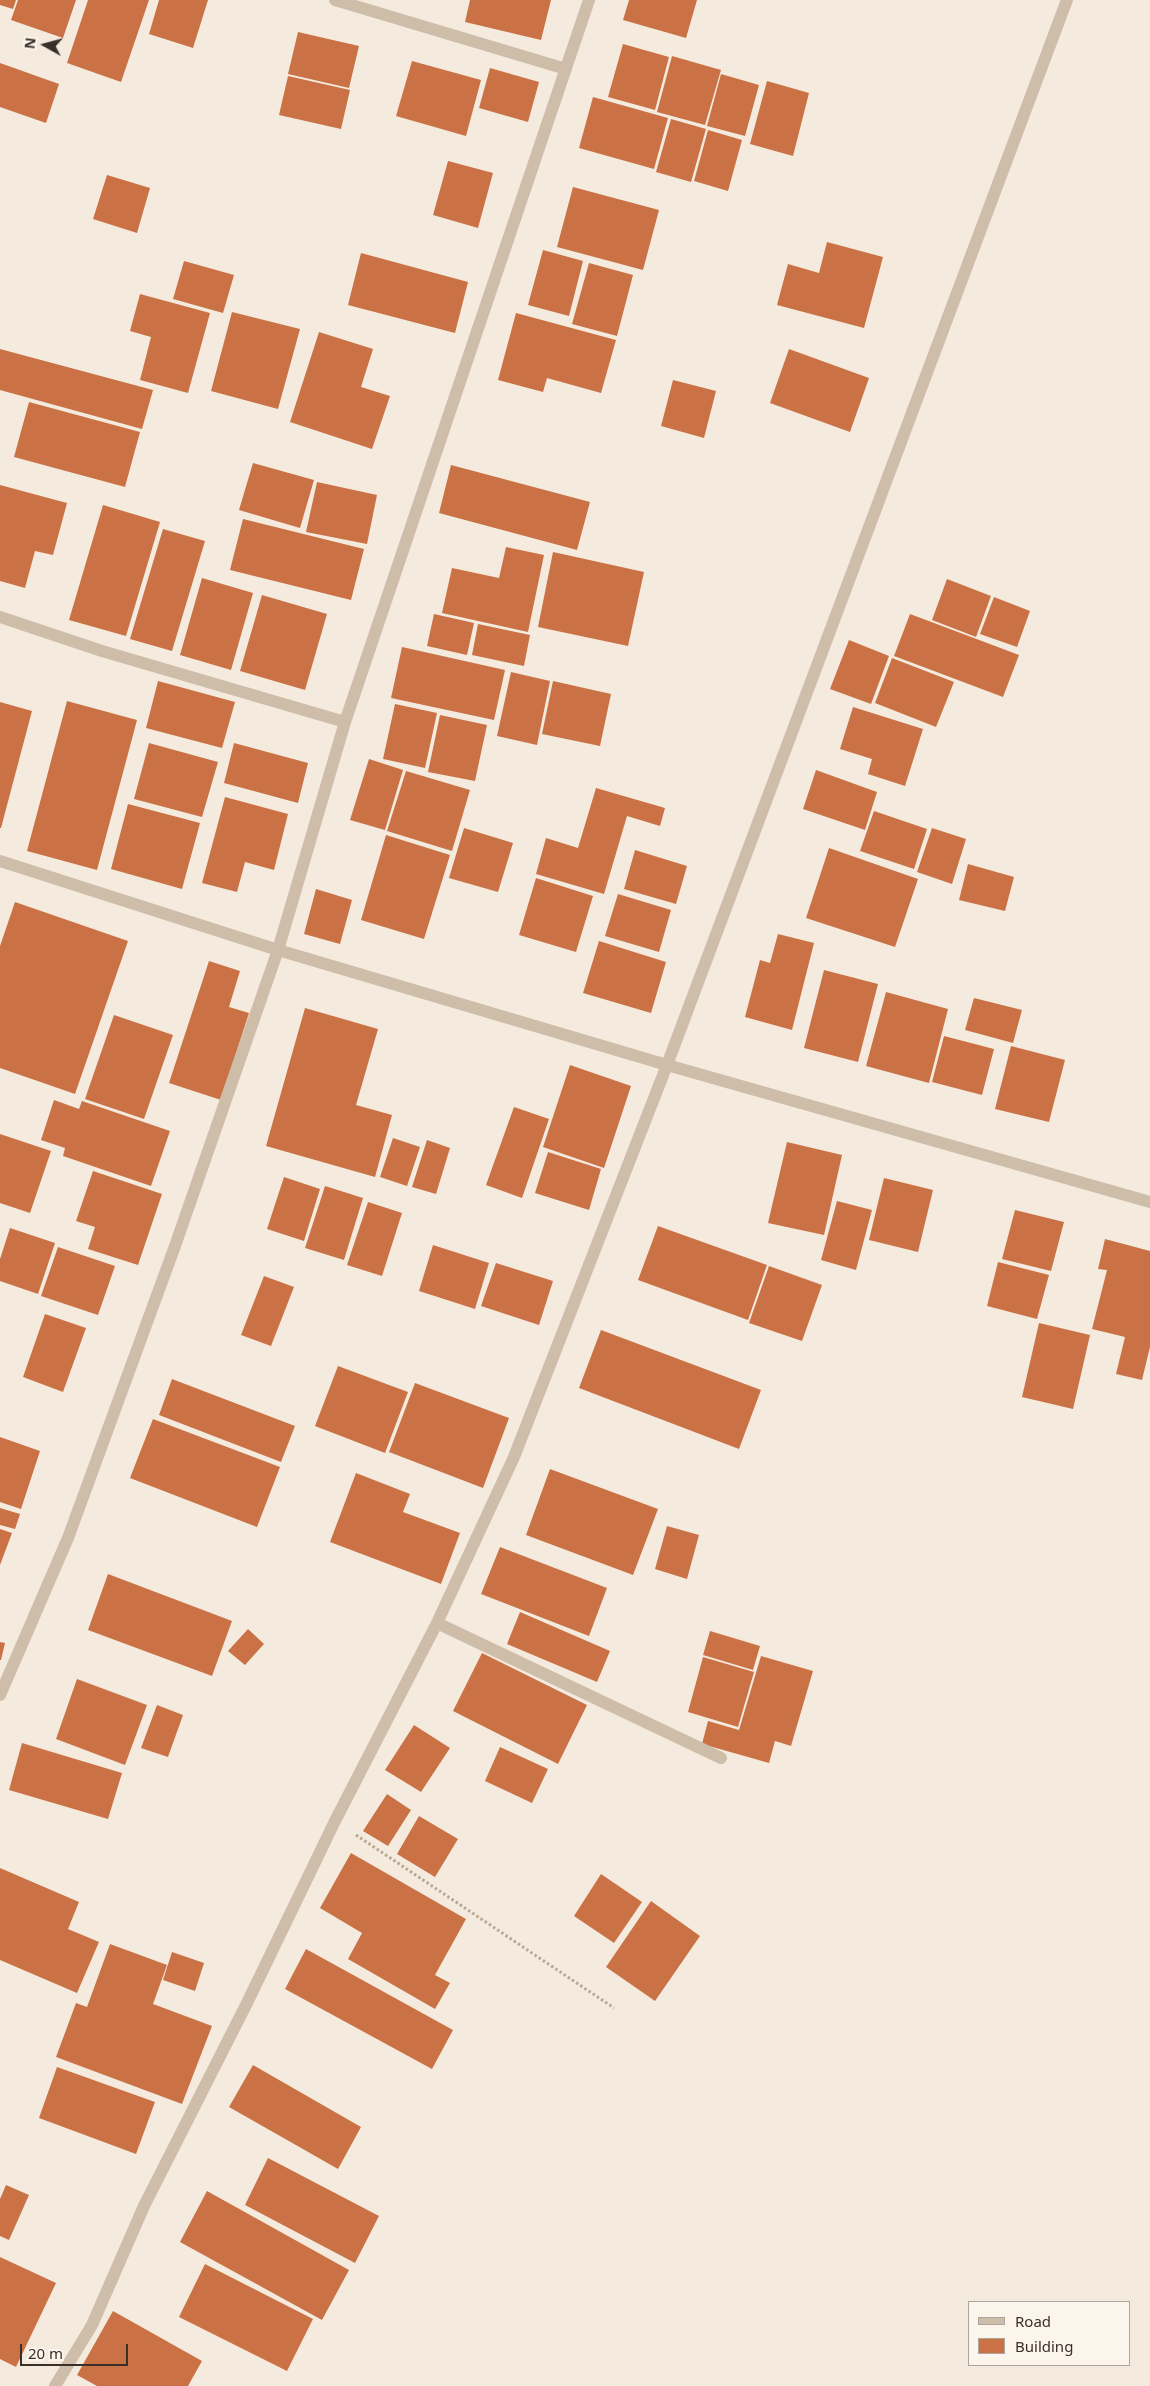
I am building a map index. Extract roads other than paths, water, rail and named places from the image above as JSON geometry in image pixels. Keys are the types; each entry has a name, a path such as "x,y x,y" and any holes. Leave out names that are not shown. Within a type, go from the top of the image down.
{"street":[{"path":"335,0 566,69"},
{"path":"0,1695 68,1538 175,1246 278,950 345,722 589,0"},
{"path":"55,2386 92,2325 144,2206 335,1820 437,1623 514,1457 667,1065 1067,0"},
{"path":"0,617 102,651 345,722"},
{"path":"0,862 278,950 667,1065 1150,1202"},
{"path":"437,1623 721,1758"}]}
